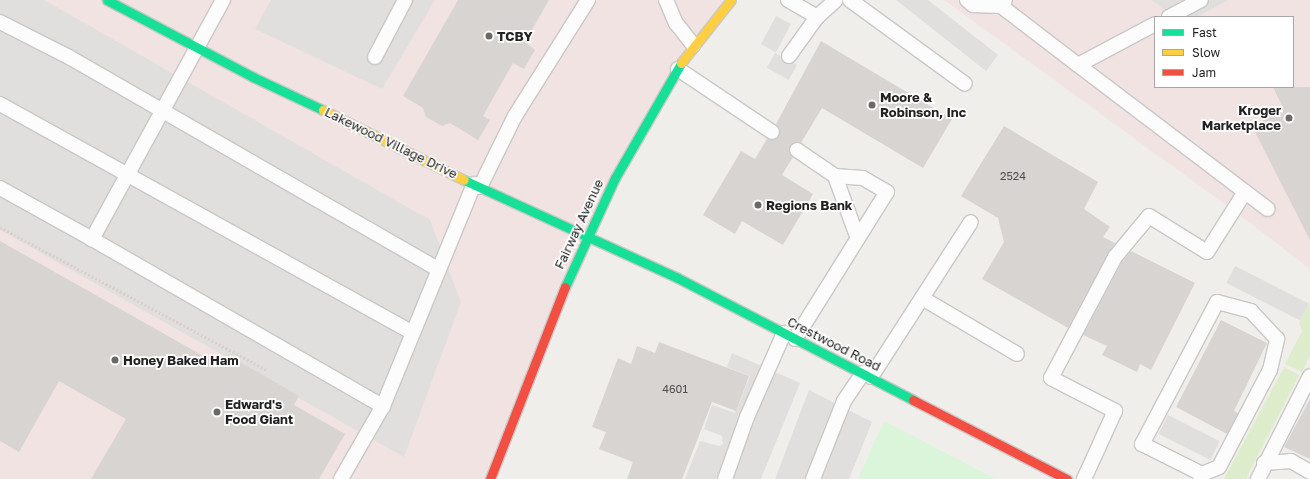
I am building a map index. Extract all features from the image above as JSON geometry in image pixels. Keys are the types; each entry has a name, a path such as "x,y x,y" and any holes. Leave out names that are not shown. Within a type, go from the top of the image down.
{"street":[{"name":"Lakewood Village Drive","path":"107,0 196,48 477,185 588,237"},
{"name":"Fairway Avenue","path":"490,479 588,237 618,172 693,45 731,0"},
{"name":"Crestwood Road","path":"588,237 678,278 1067,479"}],"lane":[{"path":"92,239 164,112 196,48 223,0"},
{"path":"375,57 405,0"},
{"path":"341,479 383,406 438,269 477,185 515,116 588,0"},
{"path":"666,0 676,23 693,45"},
{"path":"788,0 817,17"},
{"path":"789,56 817,17 836,0"},
{"path":"850,0 965,84"},
{"path":"967,0 973,5 1001,2 1078,66 1268,209"},
{"path":"1171,16 1201,0"},
{"path":"0,22 69,57 438,269"},
{"path":"1078,66 1154,25"},
{"path":"678,69 772,132"},
{"path":"0,104 412,332"},
{"path":"725,479 747,417 790,336 887,192 863,178 835,176 797,150"},
{"path":"835,176 857,236"},
{"path":"0,188 383,406"},
{"path":"1084,479 1115,410 1051,378 1115,257 1149,216 1207,252 1245,192"},
{"path":"813,479 844,401 867,376 922,298 971,222"},
{"path":"922,298 1017,354"},
{"path":"1217,302 1251,311 1277,339 1270,370 1220,467 1201,477 1142,444 1217,302"},
{"path":"1258,479 1264,463 1310,376"},
{"path":"1264,463 1291,461 1310,472"}],"path":[{"path":"0,227 268,371"}],"shaded area":[{"path":"0,0 733,0 642,128 490,479 0,479"},
{"path":"0,0 44,0 430,220 461,302 404,457 0,230"},
{"path":"271,0 435,0 382,89 255,29"},
{"path":"896,0 928,0 998,55 986,71"},
{"path":"944,0 1310,0 1310,269 1241,216"},
{"path":"1151,0 1228,0 1199,16 1174,16"},
{"path":"776,16 791,24 776,52 761,44"},
{"path":"775,53 797,65 789,80 767,68"},
{"path":"1235,266 1309,304 1300,321 1226,283"},
{"path":"732,353 800,383 761,479 685,479 700,441 719,446 723,444 722,436 704,429 712,405 735,413 750,376 727,367"},
{"path":"809,390 872,422 849,479 775,479"},
{"path":"1168,415 1220,441 1210,460 1158,434"}],"green space":[{"path":"1310,302 1310,355 1302,372 1285,364 1302,331 1299,323"},
{"path":"1284,367 1299,375 1246,479 1224,479"},
{"path":"884,421 996,479 858,479"}],"building":[{"path":"458,0 549,0 525,42 535,50 524,69 513,63 483,116 490,120 478,140 450,123 442,126 426,117 423,108 403,96"},
{"path":"821,41 952,119 923,168 822,108 801,143 794,142 789,149 793,157 782,175 813,194 783,245 742,221 735,234 703,215 741,151 755,159 767,139 779,137 780,129 776,124"},
{"name":"Kroger Marketplace","path":"1310,87 1310,240 1252,126 1284,110 1273,88"},
{"path":"1004,126 1098,182 1084,209 1110,227 1103,237 1115,243 1068,328 982,279 1004,242 998,218 961,196"},
{"path":"0,241 221,366 228,355 299,396 294,405 345,434 319,479 91,479 126,419 59,381 19,452 0,441"},
{"path":"1131,251 1195,283 1151,370 1140,364 1137,372 1102,355 1107,346 1083,335 1122,262"},
{"path":"1221,320 1267,343 1234,411 1238,413 1227,434 1176,407"},
{"path":"659,342 749,376 736,411 712,402 682,479 627,479 633,462 599,449 606,432 592,427 618,358 631,364 637,346 655,353"},
{"path":"1310,399 1310,459 1284,447"}],"traffic: fast":[{"path":"107,0 253,77 323,110"},
{"path":"565,287 615,178 681,63"},
{"path":"464,180 678,278 913,400"}],"traffic: slow":[{"path":"681,63 731,0"},
{"path":"323,110 464,180"}],"traffic: jam":[{"path":"490,479 565,287"},
{"path":"913,400 1067,479"}],"place":[{"name":"TCBY","path":"489,36"},
{"name":"Moore & Robinson, Inc","path":"872,105"},
{"name":"Kroger Marketplace","path":"1289,118"},
{"name":"Regions Bank","path":"758,205"},
{"name":"Honey Baked Ham","path":"115,360"},
{"name":"Edward's Food Giant","path":"217,412"}]}
